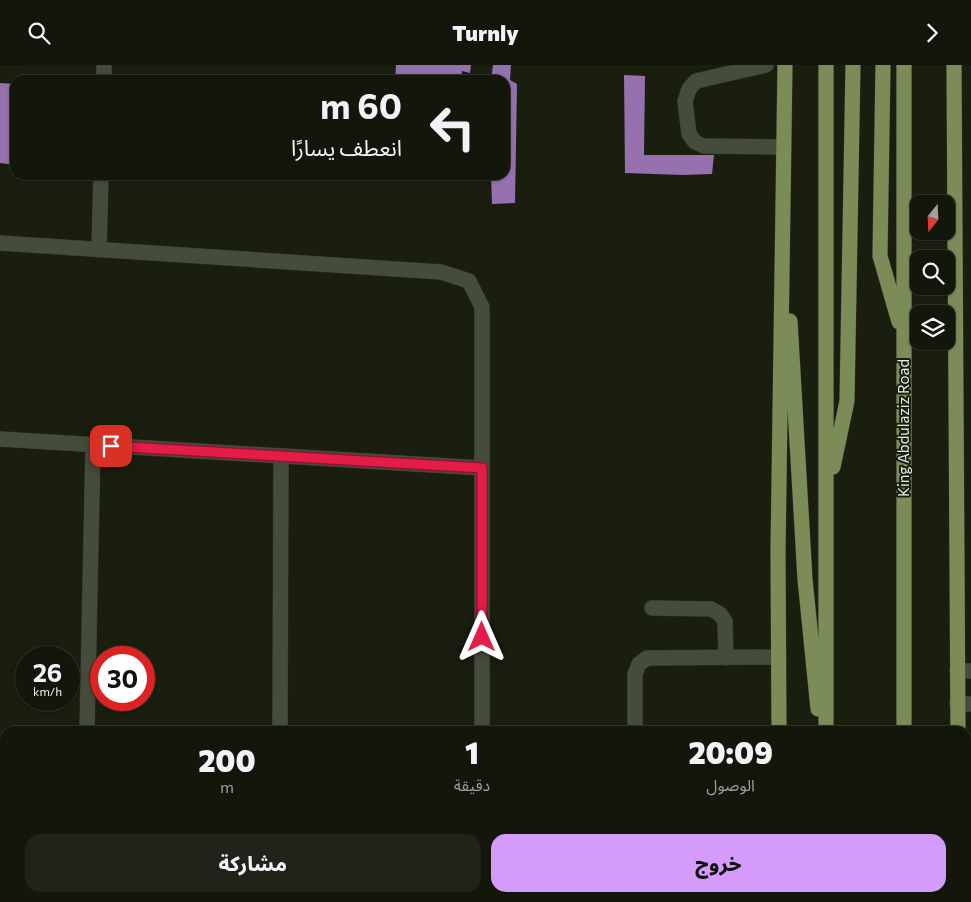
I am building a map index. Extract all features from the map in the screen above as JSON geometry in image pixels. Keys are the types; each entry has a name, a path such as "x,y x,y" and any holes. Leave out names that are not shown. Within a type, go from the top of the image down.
{"main road":[{"path":"779,726 778,551 785,65"},
{"path":"826,65 826,726"},
{"path":"826,499 847,401 853,65"},
{"path":"883,65 880,256 904,341"},
{"name":"King Abdulaziz Road","path":"904,65 904,726"},
{"path":"954,65 964,671 964,704 959,726"},
{"path":"783,195 805,579 820,726"}],"street":[{"path":"766,65 696,81 688,89 685,101 689,134 695,142 704,147 784,147"},
{"path":"100,249 101,180"},
{"path":"0,243 441,272 469,281 482,307 482,726"},
{"path":"0,439 482,468"},
{"path":"87,726 92,445"},
{"path":"280,726 281,456"},
{"path":"652,608 711,609 720,614 725,621 726,658"},
{"path":"635,726 635,673 639,664 647,658 778,657"}],"building":[{"path":"396,65 471,65 470,73 462,71 462,75 395,75"},
{"path":"493,65 511,65 510,80 510,75 492,75"},
{"path":"624,75 645,76 644,155 714,155 712,174 625,173"},
{"path":"510,80 517,84 515,203 492,204 491,180 510,180"},
{"path":"0,83 10,84 10,164 0,163"}],"route":[{"path":"111,446 482,468 482,637"}]}
